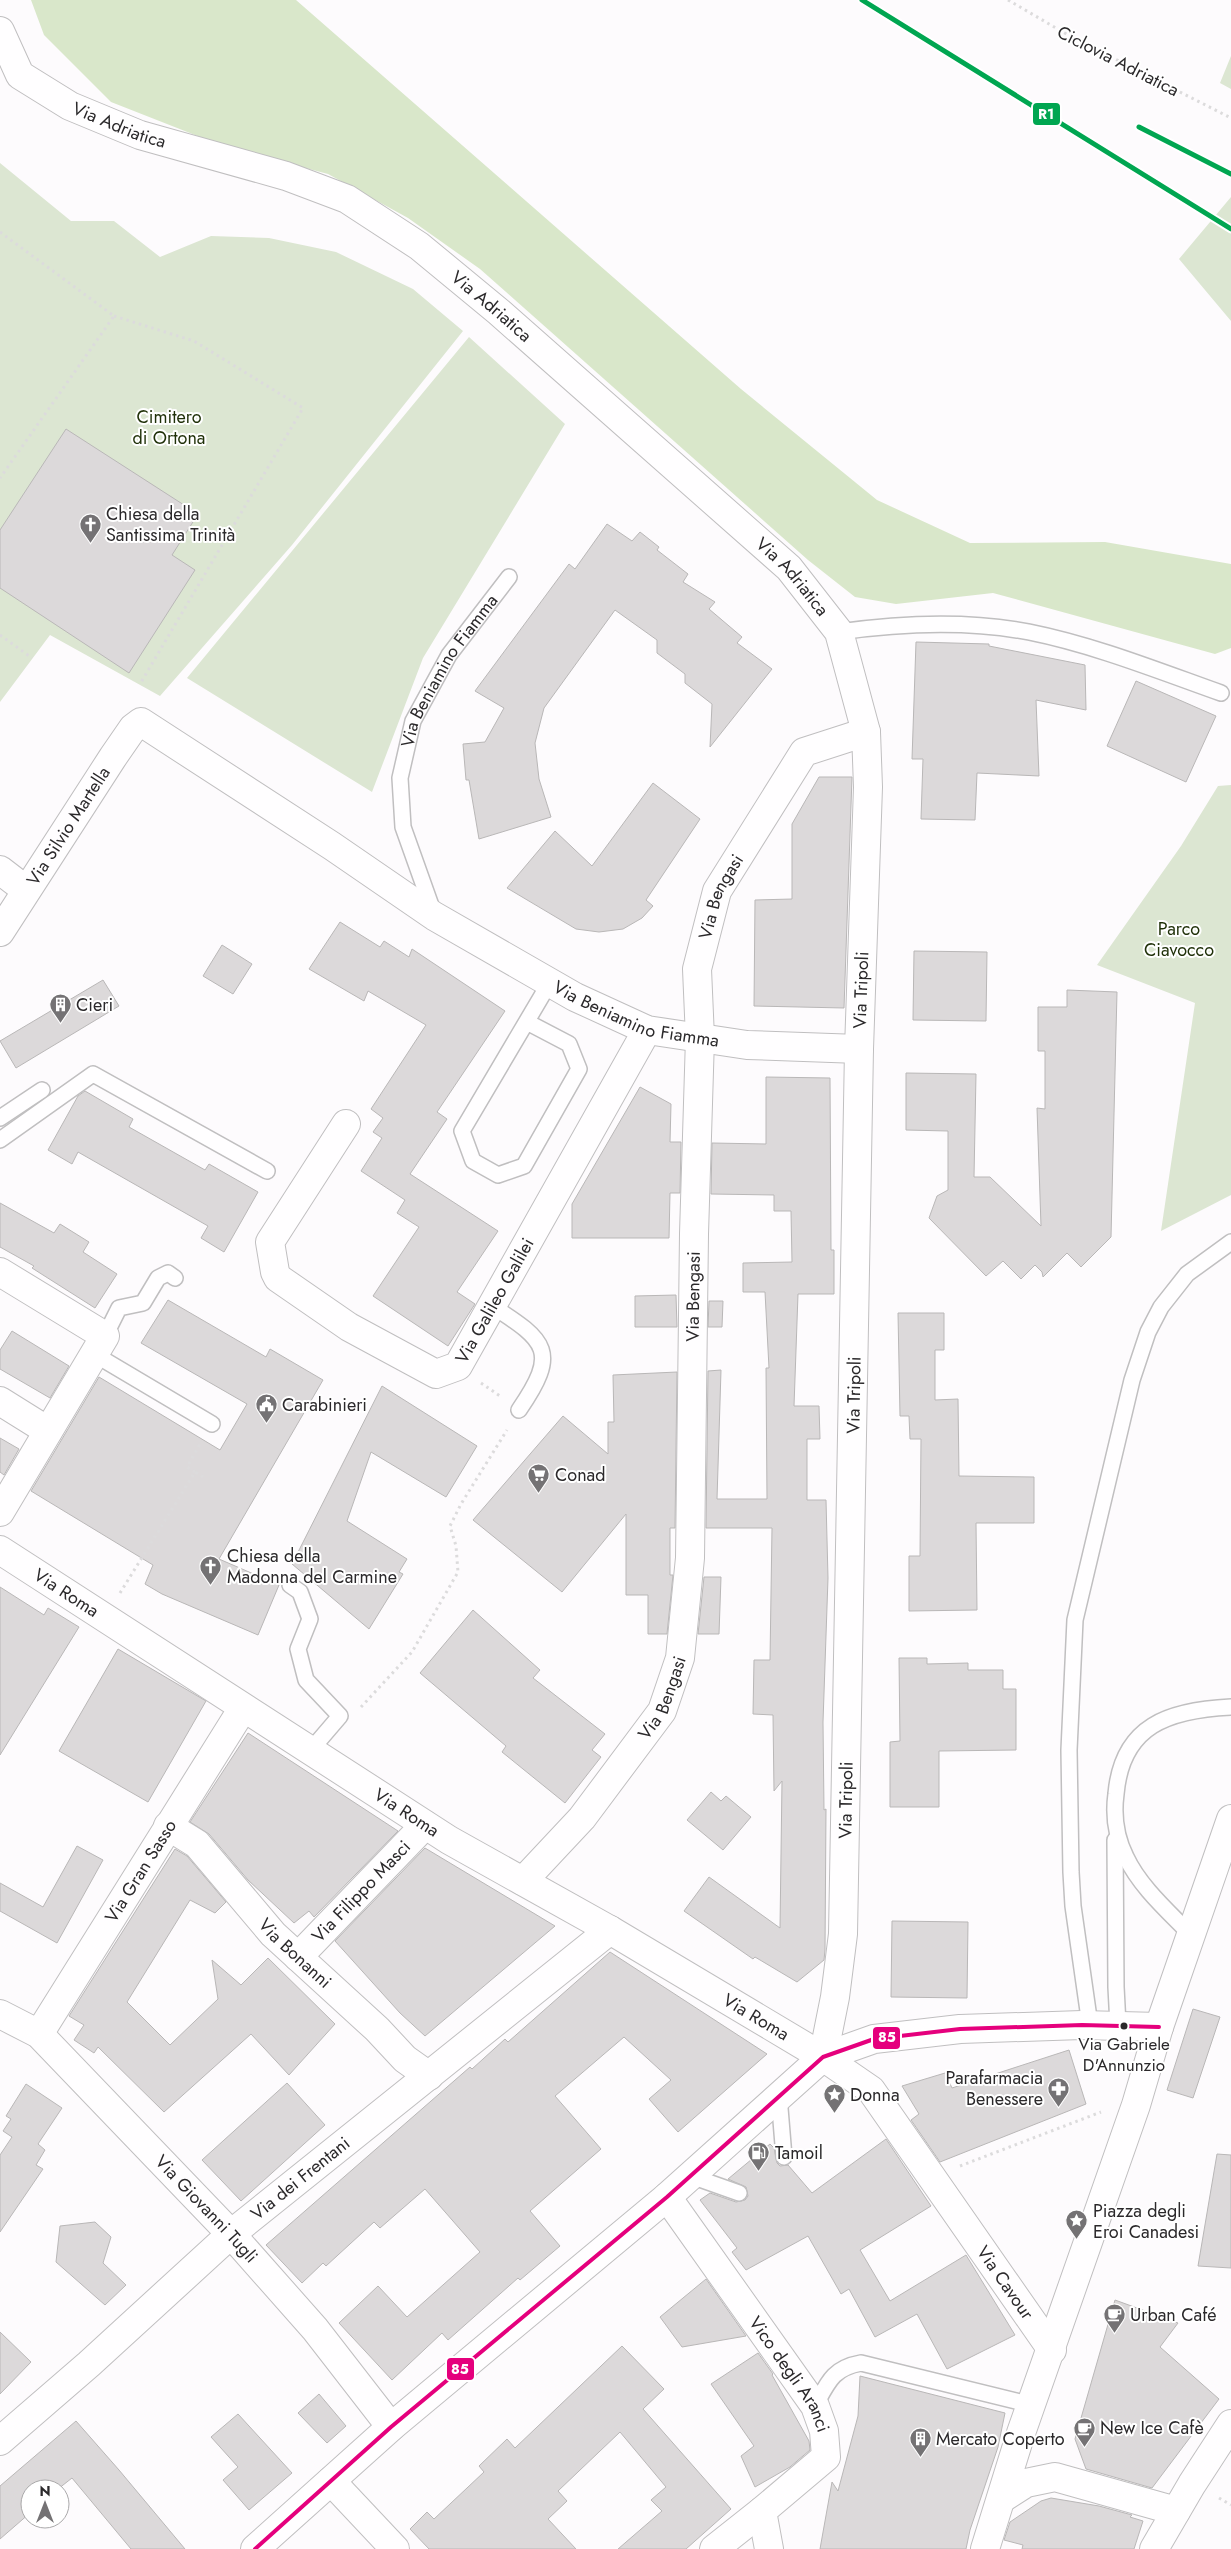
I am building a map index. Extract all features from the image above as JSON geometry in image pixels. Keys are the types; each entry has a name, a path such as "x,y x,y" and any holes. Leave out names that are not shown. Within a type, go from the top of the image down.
{"street":[{"name":"Via Adriatica","path":"0,31 20,75 70,106 140,135 286,176 347,199 419,246 499,312 789,568 839,632 866,732"},
{"name":"Via Beniamino Fiamma","path":"141,722 332,846 434,916 574,997 647,1030 747,1045 859,1048"},
{"name":"Via Silvio Martella","path":"0,932 113,757 133,728 141,722"},
{"name":"Via Bengasi","path":"523,1881 582,1818 662,1711 680,1658 690,1558 694,1234 700,1038 697,969 717,891 804,752 866,732"},
{"name":"Via Tripoli","path":"823,2056 835,1997 843,1934 859,1048 868,787 866,732"},
{"path":"0,870 26,890"},
{"name":"Via Galileo Galilei","path":"346,1124 270,1242 275,1272 278,1278 349,1327 390,1351 436,1374 458,1366 647,1030"},
{"path":"0,1272 99,1345 0,1512"},
{"path":"0,1401 48,1431"},
{"name":"Via Roma","path":"0,1550 425,1825 610,1930 823,2056"},
{"name":"Via Gran Sasso","path":"39,2034 243,1708"},
{"path":"985,2549 1032,2405 1138,2101 1160,2027 1231,1819"},
{"name":"Via Filippo Masci","path":"298,1957 425,1825"},
{"name":"Via Bonanni","path":"168,1826 197,1844 274,1934 377,2029 405,2059 428,2076"},
{"name":"Via dei Frentani","path":"0,2441 90,2364 231,2234 347,2139 610,1930"},
{"name":"Via Giovanni Tugli","path":"0,2014 39,2034 231,2234 315,2329 391,2427"},
{"path":"255,2549 391,2427 667,2197 823,2056 874,2039 960,2029 1090,2025 1160,2027"},
{"name":"Via Cavour","path":"823,2056 871,2090 1052,2350"},
{"name":"Vico degli Aranci","path":"667,2197 815,2406 824,2431 826,2457 762,2510"},
{"path":"1154,2549 1176,2510 1231,2424"},
{"path":"1001,2499 1026,2483 1055,2477 1176,2510"},
{"path":"331,2481 395,2549"},
{"path":"714,2549 762,2510 769,2549"}],"lane":[{"name":"Via Beniamino Fiamma","path":"434,916 403,827 400,778 413,721 449,656 509,577"},
{"path":"839,632 903,624 972,625 1029,632 1147,667 1221,694"},
{"path":"526,1022 568,1044 579,1069 524,1166 498,1175 473,1161 462,1131 526,1022 550,982"},
{"path":"0,1140 93,1074 267,1171"},
{"path":"0,1118 42,1090"},
{"path":"1090,2025 1073,1906 1071,1872 1069,1750 1075,1620 1132,1380 1148,1332 1161,1307 1187,1274 1231,1242"},
{"path":"175,1278 168,1273 158,1278 143,1303 119,1308 99,1345 212,1424"},
{"path":"492,1306 528,1331 539,1342 543,1352 540,1377 519,1410"},
{"path":"290,1585 300,1592 310,1619 298,1648 306,1680 340,1716 310,1751"},
{"path":"1118,2025 1116,1987 1116,1826 1117,1779 1122,1759 1130,1745 1149,1726 1169,1716 1211,1708 1231,1707"},
{"path":"1116,1826 1126,1859 1154,1897 1192,1936"},
{"path":"779,2096 784,2157"},
{"path":"691,2176 740,2193"},
{"path":"815,2406 836,2373 847,2366 861,2363 1032,2405"}],"path":[{"name":"Ciclovia Adriatica","path":"1008,0 1068,35 1231,118"},
{"path":"0,232 114,316 194,340 303,408 140,684"},
{"path":"0,478 114,316"},
{"path":"0,635 32,658"},
{"path":"340,1716 360,1708 412,1652 458,1572 456,1546 450,1526 461,1504 519,1410 458,1366"},
{"path":"203,1477 187,1467 212,1424"},
{"path":"128,1581 195,1472"},
{"path":"932,2177 1138,2101"}],"green space":[{"path":"31,0 296,0 741,389 877,500 970,543 1105,542 1231,564 1231,648 1215,654 993,593 896,604 855,597 808,560 480,269 408,218 328,174 223,146 111,102 44,35"},
{"path":"1231,56 1231,89 1220,83"},
{"name":"Cimitero di Ortona","path":"0,163 71,221 114,221 160,257 211,236 269,238 336,252 413,289 463,331 292,545 160,696 50,635 0,702"},
{"path":"1231,197 1231,321 1179,259"},
{"path":"469,337 565,424 423,658 372,792 187,678"},
{"name":"Parco Ciavocco","path":"1231,785 1231,1195 1161,1231 1195,1003 1097,965 1181,846 1218,786"}],"building":[{"name":"Chiesa della Santissima Trinità","path":"66,429 198,514 172,555 195,570 129,673 0,588 0,530"},
{"path":"607,524 632,541 640,532 659,547 657,550 688,574 683,582 715,602 709,609 742,637 737,643 772,669 710,747 712,704 685,683 685,674 657,653 657,640 615,610 544,708 535,743 539,779 551,817 479,839 469,780 466,780 463,744 485,742 504,708 475,691 569,564 575,569"},
{"path":"916,642 989,644 989,646 1085,665 1086,710 1036,700 1039,776 977,773 975,820 921,819 923,759 912,759"},
{"path":"1136,681 1216,716 1186,782 1107,746"},
{"path":"819,777 852,777 844,1008 754,1006 755,900 792,899 792,824"},
{"path":"653,783 700,819 646,900 653,906 642,918 623,929 599,932 576,929 507,888 555,831 592,866"},
{"path":"340,922 380,947 384,941 409,957 412,949 505,1011 437,1112 447,1119 410,1174 498,1231 457,1292 475,1304 448,1346 373,1296 419,1227 397,1213 405,1200 361,1171 382,1138 373,1132 383,1118 371,1109 426,1025 368,991 364,1001 309,969"},
{"path":"222,945 252,964 233,994 203,976"},
{"path":"914,951 987,952 986,1021 913,1020"},
{"name":"Cieri","path":"103,980 119,1006 16,1068 0,1041"},
{"path":"1067,990 1117,992 1111,1237 1081,1267 1067,1253 1043,1277 1042,1272 1035,1265 1021,1279 1003,1261 986,1276 929,1218 937,1196 948,1190 948,1131 906,1130 906,1073 976,1074 974,1177 990,1177 1041,1226 1037,1108 1045,1109 1045,1051 1038,1051 1038,1007 1067,1007"},
{"path":"766,1077 830,1078 831,1250 834,1250 834,1294 798,1294 794,1406 819,1406 820,1439 807,1439 807,1500 826,1500 828,1578 823,1722 824,1810 826,1809 825,1950 824,1960 797,1982 755,1957 753,1959 684,1911 709,1877 780,1928 782,1781 774,1791 773,1715 753,1714 754,1660 770,1660 772,1528 706,1528 708,1371 721,1370 717,1499 767,1499 766,1368 769,1368 765,1292 743,1292 743,1263 792,1262 791,1211 774,1211 774,1195 711,1194 712,1143 766,1144"},
{"path":"640,1087 671,1104 670,1142 681,1142 680,1193 670,1193 669,1238 572,1238 572,1204"},
{"path":"85,1091 133,1119 129,1127 205,1170 209,1164 258,1192 224,1252 201,1238 208,1226 78,1152 72,1164 48,1150 78,1096"},
{"path":"0,1203 54,1233 60,1224 89,1242 83,1252 117,1274 95,1308 32,1268 34,1266 0,1247"},
{"path":"676,1295 677,1327 635,1327 635,1296"},
{"path":"168,1300 266,1357 270,1349 323,1380 219,1559 279,1585 258,1635 162,1594 145,1584 153,1565 31,1491 99,1377 220,1450 247,1404 141,1343"},
{"path":"709,1301 723,1301 722,1327 708,1327"},
{"path":"898,1313 944,1313 944,1350 935,1350 935,1400 958,1399 959,1476 1034,1477 1034,1523 976,1523 977,1610 909,1611 909,1556 920,1556 921,1439 910,1439 909,1416 900,1416"},
{"path":"12,1331 69,1366 50,1398 0,1369 0,1350"},
{"path":"677,1372 675,1528 670,1528 670,1575 673,1575 667,1634 648,1634 648,1595 626,1595 626,1514 562,1592 473,1520 563,1416 608,1454 608,1422 614,1422 613,1375"},
{"path":"382,1386 477,1446 446,1497 371,1452 347,1521 407,1559 399,1572 403,1574 369,1629 292,1564"},
{"path":"0,1438 19,1449 4,1475 0,1472"},
{"path":"704,1577 721,1577 719,1634 698,1634"},
{"path":"0,1587 44,1615 48,1608 79,1627 0,1755"},
{"path":"473,1610 540,1670 533,1678 605,1734 592,1750 601,1757 565,1803 502,1752 506,1746 420,1673"},
{"path":"118,1649 206,1701 148,1802 59,1751"},
{"path":"899,1658 927,1658 927,1664 968,1663 968,1670 1003,1670 1003,1689 1016,1689 1016,1750 939,1751 939,1807 890,1807 890,1742 900,1741"},
{"path":"248,1733 398,1831 314,1917 309,1911 294,1923 248,1880 209,1834 190,1822"},
{"path":"711,1792 721,1801 726,1796 751,1817 723,1850 687,1820"},
{"path":"77,1846 103,1860 57,1943 0,1911 0,1883 43,1907"},
{"path":"425,1848 555,1926 425,2036 400,2013 335,1941"},
{"path":"175,1849 187,1856 226,1902 215,1913 190,1900 127,2002 170,2045 218,1999 212,1960 241,1985 268,1958 335,2024 289,2075 251,2034 164,2112 98,2047 94,2053 74,2040 84,2025 69,2016"},
{"path":"892,1921 968,1922 967,1998 891,1997"},
{"path":"610,1952 767,2054 678,2132 649,2099 671,2080 624,2037 555,2096 601,2149 530,2211 560,2246 520,2280 518,2278 448,2340 442,2333 392,2380 339,2323 378,2286 407,2317 480,2252 425,2189 380,2228 374,2222 326,2266 323,2263 302,2283 266,2245 470,2067 472,2069 505,2039 508,2042"},
{"path":"1193,2009 1220,2017 1193,2098 1167,2090"},
{"path":"1069,2050 1086,2104 940,2162 911,2120 919,2114 902,2086 945,2073 952,2088"},
{"path":"287,2083 325,2125 241,2201 202,2160"},
{"path":"26,2084 62,2108 38,2144 45,2150 36,2165 43,2169 0,2232 0,2155 12,2137 3,2131 11,2119 6,2116"},
{"path":"886,2139 931,2206 860,2250 890,2301 966,2255 1015,2335 947,2369 917,2314 875,2337 849,2289 841,2294 808,2236 746,2270 732,2252 737,2248 700,2200 710,2193 736,2202 745,2200 748,2196 746,2187 728,2179 770,2144 774,2148 777,2163 780,2166 788,2165 812,2193"},
{"path":"1217,2154 1231,2155 1231,2268 1198,2266"},
{"path":"95,2222 111,2237 103,2263 126,2285 105,2305 56,2262 60,2226"},
{"path":"706,2279 746,2336 682,2347 660,2317"},
{"path":"1115,2300 1178,2323 1160,2347 1219,2399 1152,2488 1086,2469 1075,2439"},
{"path":"0,2332 31,2362 0,2394"},
{"path":"622,2346 664,2389 643,2409 731,2509 686,2549 618,2549 662,2511 651,2500 666,2487 620,2432 558,2491 567,2501 548,2519 576,2549 429,2549 410,2529 427,2512 434,2519 484,2472 479,2466 507,2439 515,2448"},
{"path":"758,2353 773,2374 809,2441 810,2450 790,2467 755,2487 741,2456 754,2446 711,2384"},
{"name":"Mercato Coperto","path":"860,2376 1005,2413 998,2447 970,2530 966,2549 820,2549 832,2482 838,2491 858,2416"},
{"path":"319,2394 346,2426 327,2443 298,2413"},
{"path":"238,2414 292,2473 249,2510 223,2480 238,2467 211,2437"},
{"path":"76,2421 185,2549 131,2549 72,2478 70,2480 20,2479 20,2522 0,2539 0,2486"},
{"path":"1051,2498 1099,2506 1132,2515 1130,2517 1143,2521 1134,2549 1022,2549 1023,2545 1004,2540 1010,2522 1041,2501"}],"transit line":[{"name":"R1","path":"862,0 1231,229"},
{"name":"R1","path":"1139,127 1231,174"},
{"name":"85","path":"255,2549 391,2427 667,2197 823,2057 874,2039 960,2029 1082,2025 1159,2027"}],"place":[{"name":"Chiesa della Santissima Trinità","path":"90,543"},
{"name":"Cieri","path":"60,1024"},
{"name":"Carabinieri","path":"266,1424"},
{"name":"Conad","path":"539,1494"},
{"name":"Chiesa della Madonna del Carmine","path":"211,1585"},
{"name":"Via Gabriele D'Annunzio","path":"1124,2026"},
{"name":"Parafarmacia Benessere","path":"1059,2107"},
{"name":"Donna","path":"834,2114"},
{"name":"Tamoil","path":"759,2172"},
{"name":"Piazza degli Eroi Canadesi","path":"1077,2240"},
{"name":"Urban Café","path":"1114,2334"},
{"name":"New Ice Cafè","path":"1084,2447"},
{"name":"Mercato Coperto","path":"920,2458"}]}
